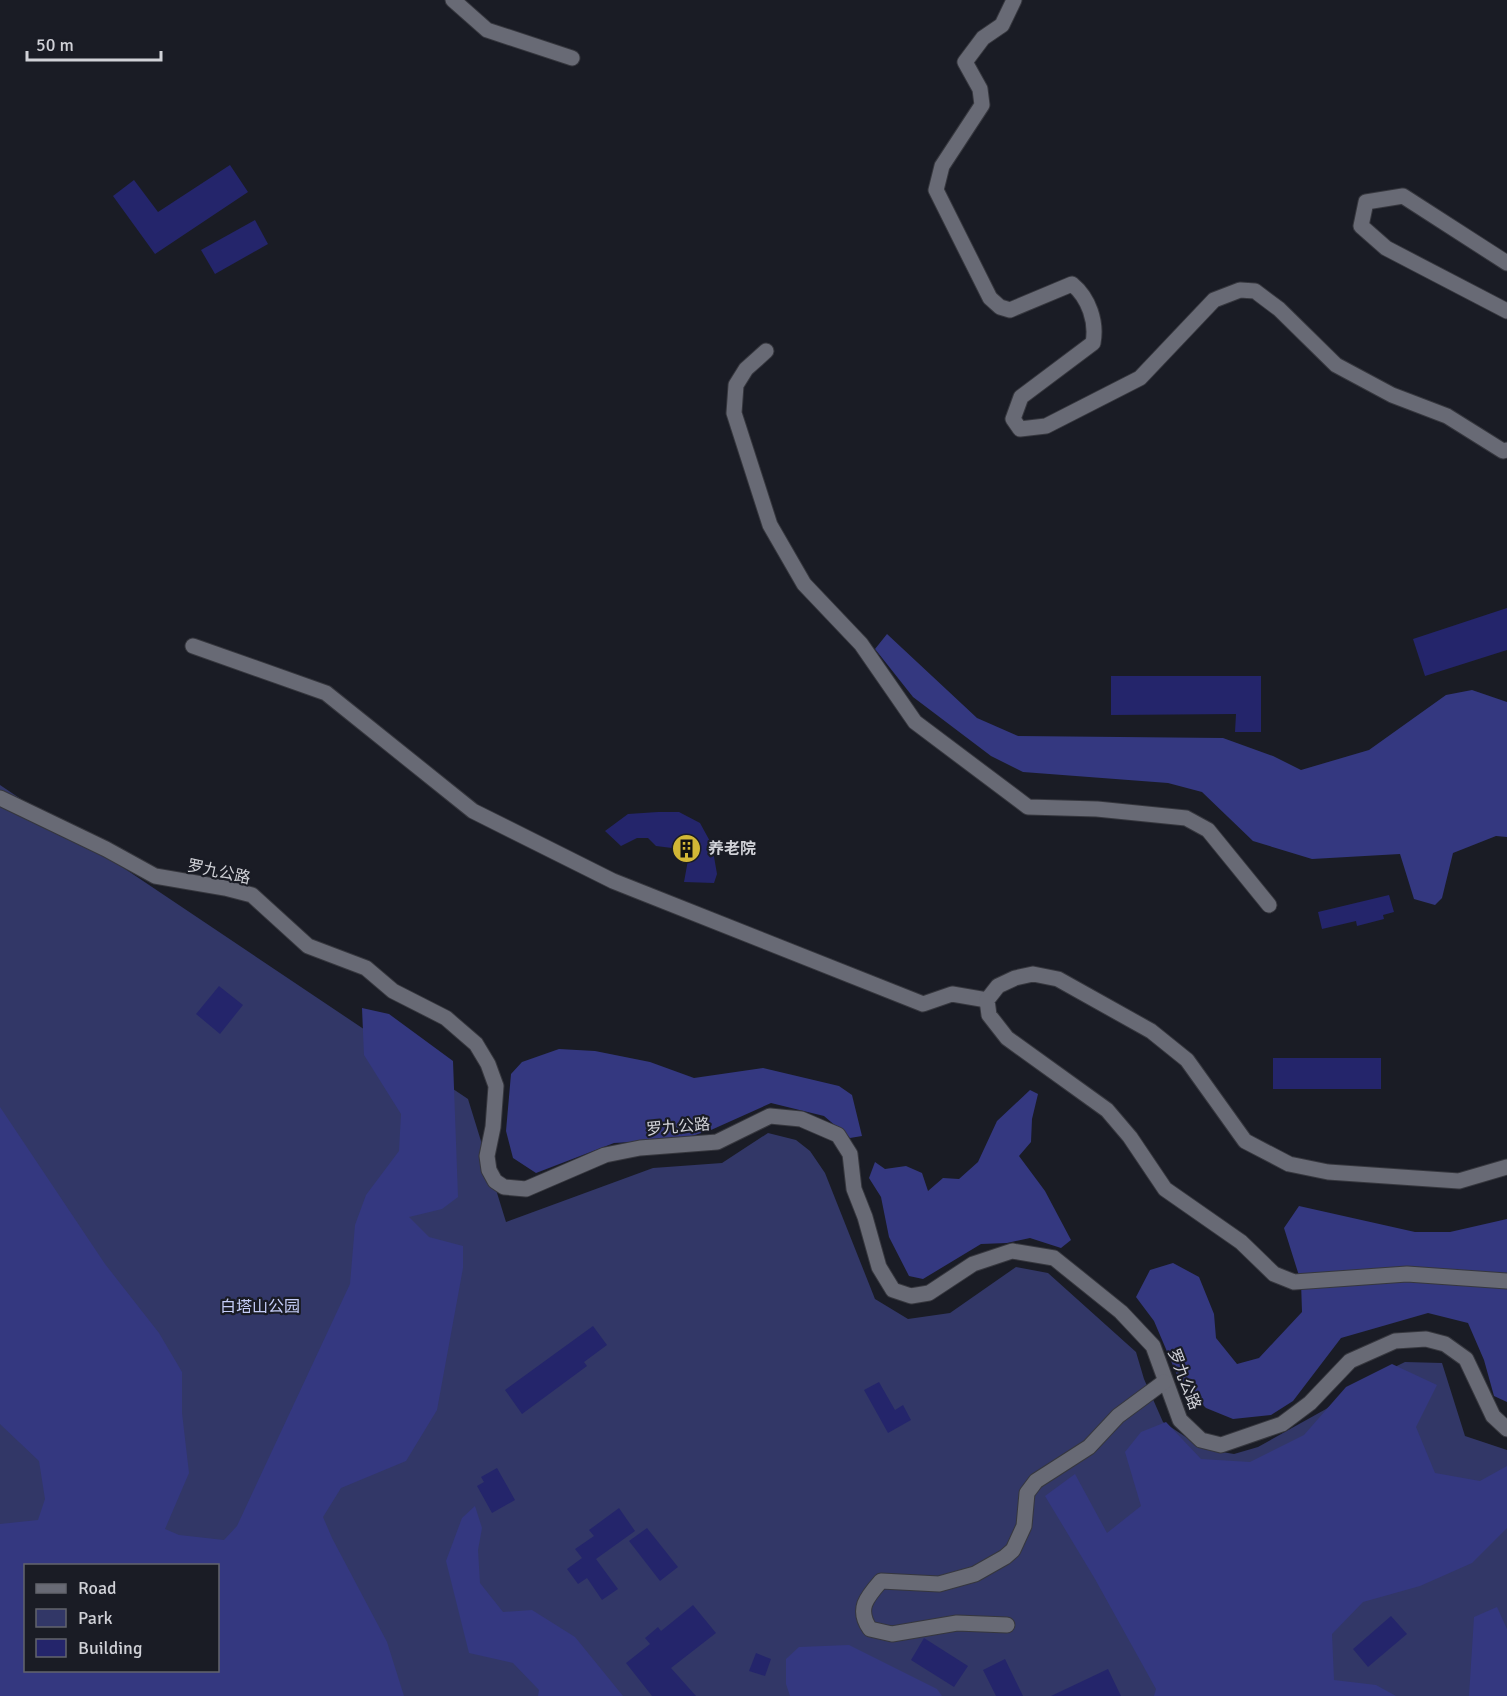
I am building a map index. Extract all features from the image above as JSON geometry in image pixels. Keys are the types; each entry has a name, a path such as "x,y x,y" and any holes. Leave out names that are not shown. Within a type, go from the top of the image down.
{"street":[{"path":"453,0 487,30 572,58"},
{"path":"1014,0 1002,26 983,38 965,62 980,89 982,105 942,166 936,190 990,298 1000,307 1010,310 1072,285 1084,294 1096,329 1093,343 1022,397 1013,419 1020,429 1046,426 1140,378 1214,300 1240,290 1255,291 1279,309 1336,365 1392,395 1447,416 1503,451 1507,450"},
{"path":"1507,263 1403,196 1366,202 1361,226 1386,248 1507,311"},
{"path":"766,351 746,369 736,385 734,413 770,525 804,584 861,644 915,722 1028,807 1096,809 1186,818 1208,830 1269,905"},
{"path":"193,646 326,693 473,811 613,881 923,1004 952,994 987,1000"},
{"name":"罗九公路","path":"0,798 106,849 154,876 252,895 308,946 366,968 393,991 446,1018 476,1044 488,1064 496,1086 493,1127 487,1156 492,1175 504,1187 526,1189 605,1155 640,1148 717,1142 770,1116 801,1119 838,1135 849,1154 854,1188 865,1216 879,1267 893,1290 911,1296 929,1293 973,1264 1012,1251 1054,1258 1121,1312 1153,1346 1164,1382 1180,1420 1201,1440 1221,1445 1282,1425 1310,1403 1350,1361 1395,1341 1426,1339 1445,1344 1466,1359 1494,1416 1507,1429"},
{"path":"1507,1167 1459,1181 1328,1172 1289,1164 1245,1141 1187,1060 1150,1030 1058,979 1033,974 1015,978 998,986 987,1000 989,1015 1007,1038 1107,1110 1130,1137 1165,1189 1241,1242 1274,1274 1294,1282 1407,1274 1507,1281"},
{"path":"1007,1625 957,1623 892,1634 870,1629 863,1619 863,1608 867,1597 881,1581 939,1584 975,1574 1005,1557 1013,1550 1024,1526 1027,1493 1036,1481 1089,1447 1118,1416 1164,1382"}],"green space":[{"name":"白塔山公园","path":"0,785 468,1099 506,1222 653,1168 722,1163 768,1133 796,1140 810,1151 825,1173 875,1299 908,1319 950,1313 1016,1267 1048,1273 1136,1352 1144,1379 1163,1422 1204,1449 1234,1454 1258,1447 1326,1409 1362,1383 1405,1362 1442,1363 1465,1436 1507,1450 1507,1696 0,1696"}],"shaded area":[{"path":"887,634 977,718 1018,736 1223,738 1273,756 1301,770 1369,750 1446,695 1472,690 1507,702 1507,837 1496,836 1453,853 1442,898 1435,905 1414,899 1400,854 1312,859 1253,841 1202,792 1168,783 1023,772 991,756 913,697 875,649"},
{"path":"362,1008 389,1014 453,1061 458,1197 442,1209 409,1217 429,1237 463,1246 463,1268 437,1410 406,1461 341,1488 323,1517 387,1642 404,1696 0,1696 0,1524 38,1520 45,1499 39,1461 0,1424 0,1107 105,1264 159,1333 182,1372 182,1413 189,1473 165,1529 179,1535 224,1540 237,1526 350,1284 355,1225 366,1195 399,1151 401,1114 364,1055"},
{"path":"559,1049 595,1051 650,1062 694,1078 763,1068 839,1086 852,1095 862,1136 850,1138 824,1116 771,1103 711,1130 682,1139 614,1143 536,1173 513,1158 506,1131 511,1074 522,1062"},
{"path":"1030,1090 1038,1094 1032,1119 1031,1142 1019,1156 1045,1191 1071,1240 1061,1248 1030,1238 1007,1243 981,1244 923,1279 909,1276 889,1237 881,1197 869,1178 875,1162 885,1169 906,1166 922,1173 928,1191 943,1178 959,1179 978,1162 997,1121"},
{"path":"1299,1206 1415,1232 1450,1232 1507,1219 1507,1402 1494,1396 1484,1360 1468,1323 1428,1313 1341,1338 1293,1401 1271,1415 1233,1419 1206,1408 1180,1382 1154,1321 1136,1297 1150,1270 1173,1263 1199,1277 1214,1314 1216,1338 1237,1364 1259,1358 1302,1312 1301,1282 1284,1228"},
{"path":"1392,1364 1437,1385 1416,1427 1435,1473 1480,1481 1507,1466 1507,1528 1472,1563 1420,1586 1363,1602 1332,1634 1334,1680 1376,1685 1396,1696 1154,1696 1156,1689 1095,1579 1045,1496 1075,1474 1107,1533 1141,1506 1125,1452 1141,1432 1166,1422 1201,1459 1250,1462 1304,1435 1346,1387"},
{"path":"475,1506 482,1528 478,1550 480,1583 503,1612 532,1610 575,1637 623,1696 538,1696 539,1690 513,1663 469,1653 446,1561 462,1518"},
{"path":"1497,1607 1507,1629 1507,1696 1469,1696 1474,1617"},
{"path":"849,1645 937,1689 942,1696 790,1696 786,1684 786,1659 799,1647"}],"building":[{"path":"230,165 248,192 155,254 113,196 134,180 158,212"},
{"path":"255,220 268,244 215,274 201,250"},
{"path":"1507,608 1507,650 1425,676 1413,639"},
{"path":"1111,676 1261,676 1261,732 1235,732 1236,714 1111,715"},
{"name":"养老院","path":"679,812 700,823 712,845 717,874 714,883 684,882 688,860 680,849 656,846 648,838 637,838 621,846 605,831 628,814"},
{"path":"1389,895 1394,912 1383,915 1384,919 1357,926 1356,921 1322,929 1318,912"},
{"path":"219,986 243,1005 220,1034 196,1014"},
{"path":"1273,1058 1381,1058 1381,1089 1273,1089"},
{"path":"593,1326 607,1345 584,1362 587,1366 522,1414 505,1390"},
{"path":"879,1382 895,1410 903,1405 911,1420 888,1433 864,1390"},
{"path":"497,1468 515,1500 492,1513 477,1486 484,1482 481,1477"},
{"path":"619,1508 635,1531 596,1559 618,1589 602,1600 587,1578 578,1584 567,1569 582,1558 575,1549 594,1536 589,1530"},
{"path":"647,1528 678,1567 660,1581 629,1541"},
{"path":"693,1605 716,1633 671,1668 696,1696 652,1696 626,1663 650,1644 645,1638 658,1627 661,1631"},
{"path":"1391,1616 1407,1634 1368,1667 1353,1649"},
{"path":"924,1638 968,1666 954,1687 911,1660"},
{"path":"756,1653 771,1659 765,1676 749,1671"},
{"path":"1005,1659 1023,1696 996,1696 983,1670"},
{"path":"1108,1669 1121,1696 1051,1696"}],"place":[{"name":"养老院","path":"687,848"}]}
